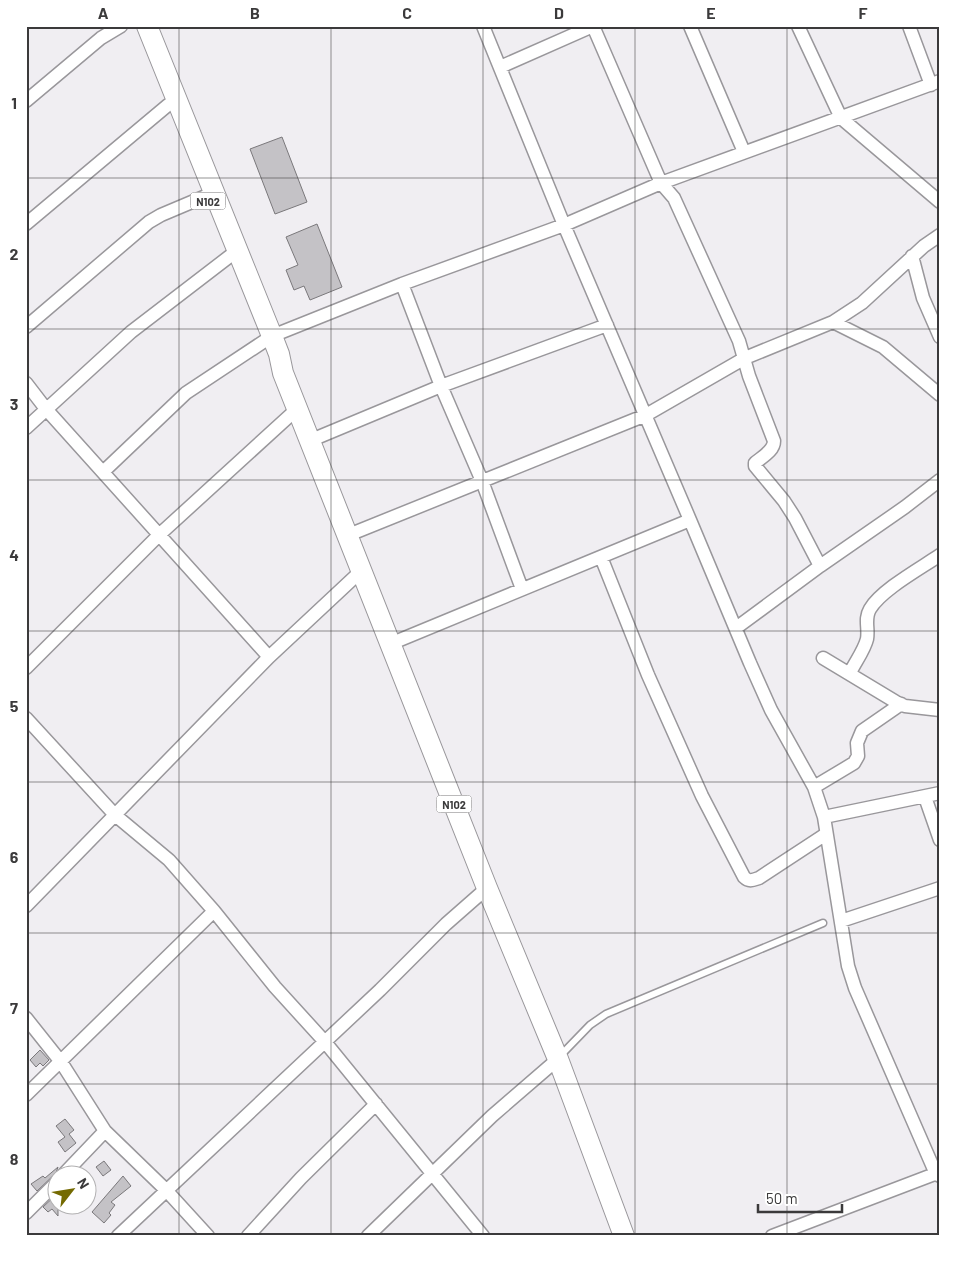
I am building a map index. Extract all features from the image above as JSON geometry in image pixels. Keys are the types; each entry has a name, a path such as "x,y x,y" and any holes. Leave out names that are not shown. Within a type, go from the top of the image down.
{"main road":[{"name":"N102","path":"138,26 230,256 267,339"},
{"name":"N102","path":"147,26 267,339 270,358 283,373 333,498 360,572 487,888 558,1058 621,1234"}],"street":[{"path":"26,101 94,44 122,26"},
{"path":"483,26 564,225 771,710 814,787 824,818 848,966 855,988 939,1174 772,1236"},
{"path":"500,67 593,26 661,183 674,198 739,340 749,376 774,441 774,445 755,462 755,466 784,501 820,566"},
{"path":"690,26 744,152"},
{"path":"798,26 841,118 940,202"},
{"path":"103,472 186,393 267,339 402,284 564,225 661,183 935,83 910,26"},
{"path":"26,224 168,105"},
{"path":"26,327 149,222 206,196"},
{"path":"346,536 646,415 745,358 833,322 862,303 912,256 940,235"},
{"path":"26,428 131,332 230,256"},
{"path":"912,256 923,298 940,337"},
{"path":"402,284 441,386 482,481 522,589"},
{"path":"833,322 883,347 940,395"},
{"path":"310,441 441,386 607,325"},
{"path":"26,383 46,409 269,657"},
{"path":"26,668 160,534 297,409"},
{"path":"736,628 940,480"},
{"path":"390,644 690,520"},
{"path":"850,673 868,636 866,617 870,608 887,591 940,555"},
{"path":"601,557 648,675 702,796 744,877 747,880 759,878 826,834"},
{"path":"26,906 269,657 360,572"},
{"path":"823,658 901,704 940,710"},
{"path":"814,787 854,763 858,756 857,743 862,731 901,704"},
{"path":"26,718 115,815 168,860 214,911 275,986 325,1042 433,1173 482,1236"},
{"path":"824,818 940,793"},
{"path":"925,796 940,840"},
{"path":"118,1236 380,990 446,924 487,888"},
{"path":"840,921 940,888"},
{"path":"26,1095 214,911"},
{"path":"26,1018 61,1062 105,1131 166,1190 208,1236"},
{"path":"368,1236 492,1116 558,1058"},
{"path":"248,1236 301,1178 376,1104"},
{"path":"74,1164 105,1131"},
{"path":"26,1213 48,1191"}],"lane":[{"path":"558,1058 590,1025 606,1014 823,923"}],"building":[{"path":"282,137 307,202 275,214 250,149"},
{"path":"317,224 342,287 310,300 304,286 294,290 286,270 298,265 286,237"},
{"path":"40,1050 49,1060 43,1066 40,1063 36,1067 30,1060"},
{"path":"65,1119 74,1130 69,1134 76,1143 65,1152 58,1142 65,1137 56,1126"},
{"path":"104,1161 111,1170 103,1176 98,1170 98,1166"},
{"path":"48,1175 48,1181 37,1191 31,1184 43,1176 45,1178"},
{"path":"123,1176 131,1186 111,1202 115,1205 109,1213 111,1215 104,1223 94,1214 98,1214 98,1205"},
{"path":"48,1202 48,1212 43,1207"}]}
